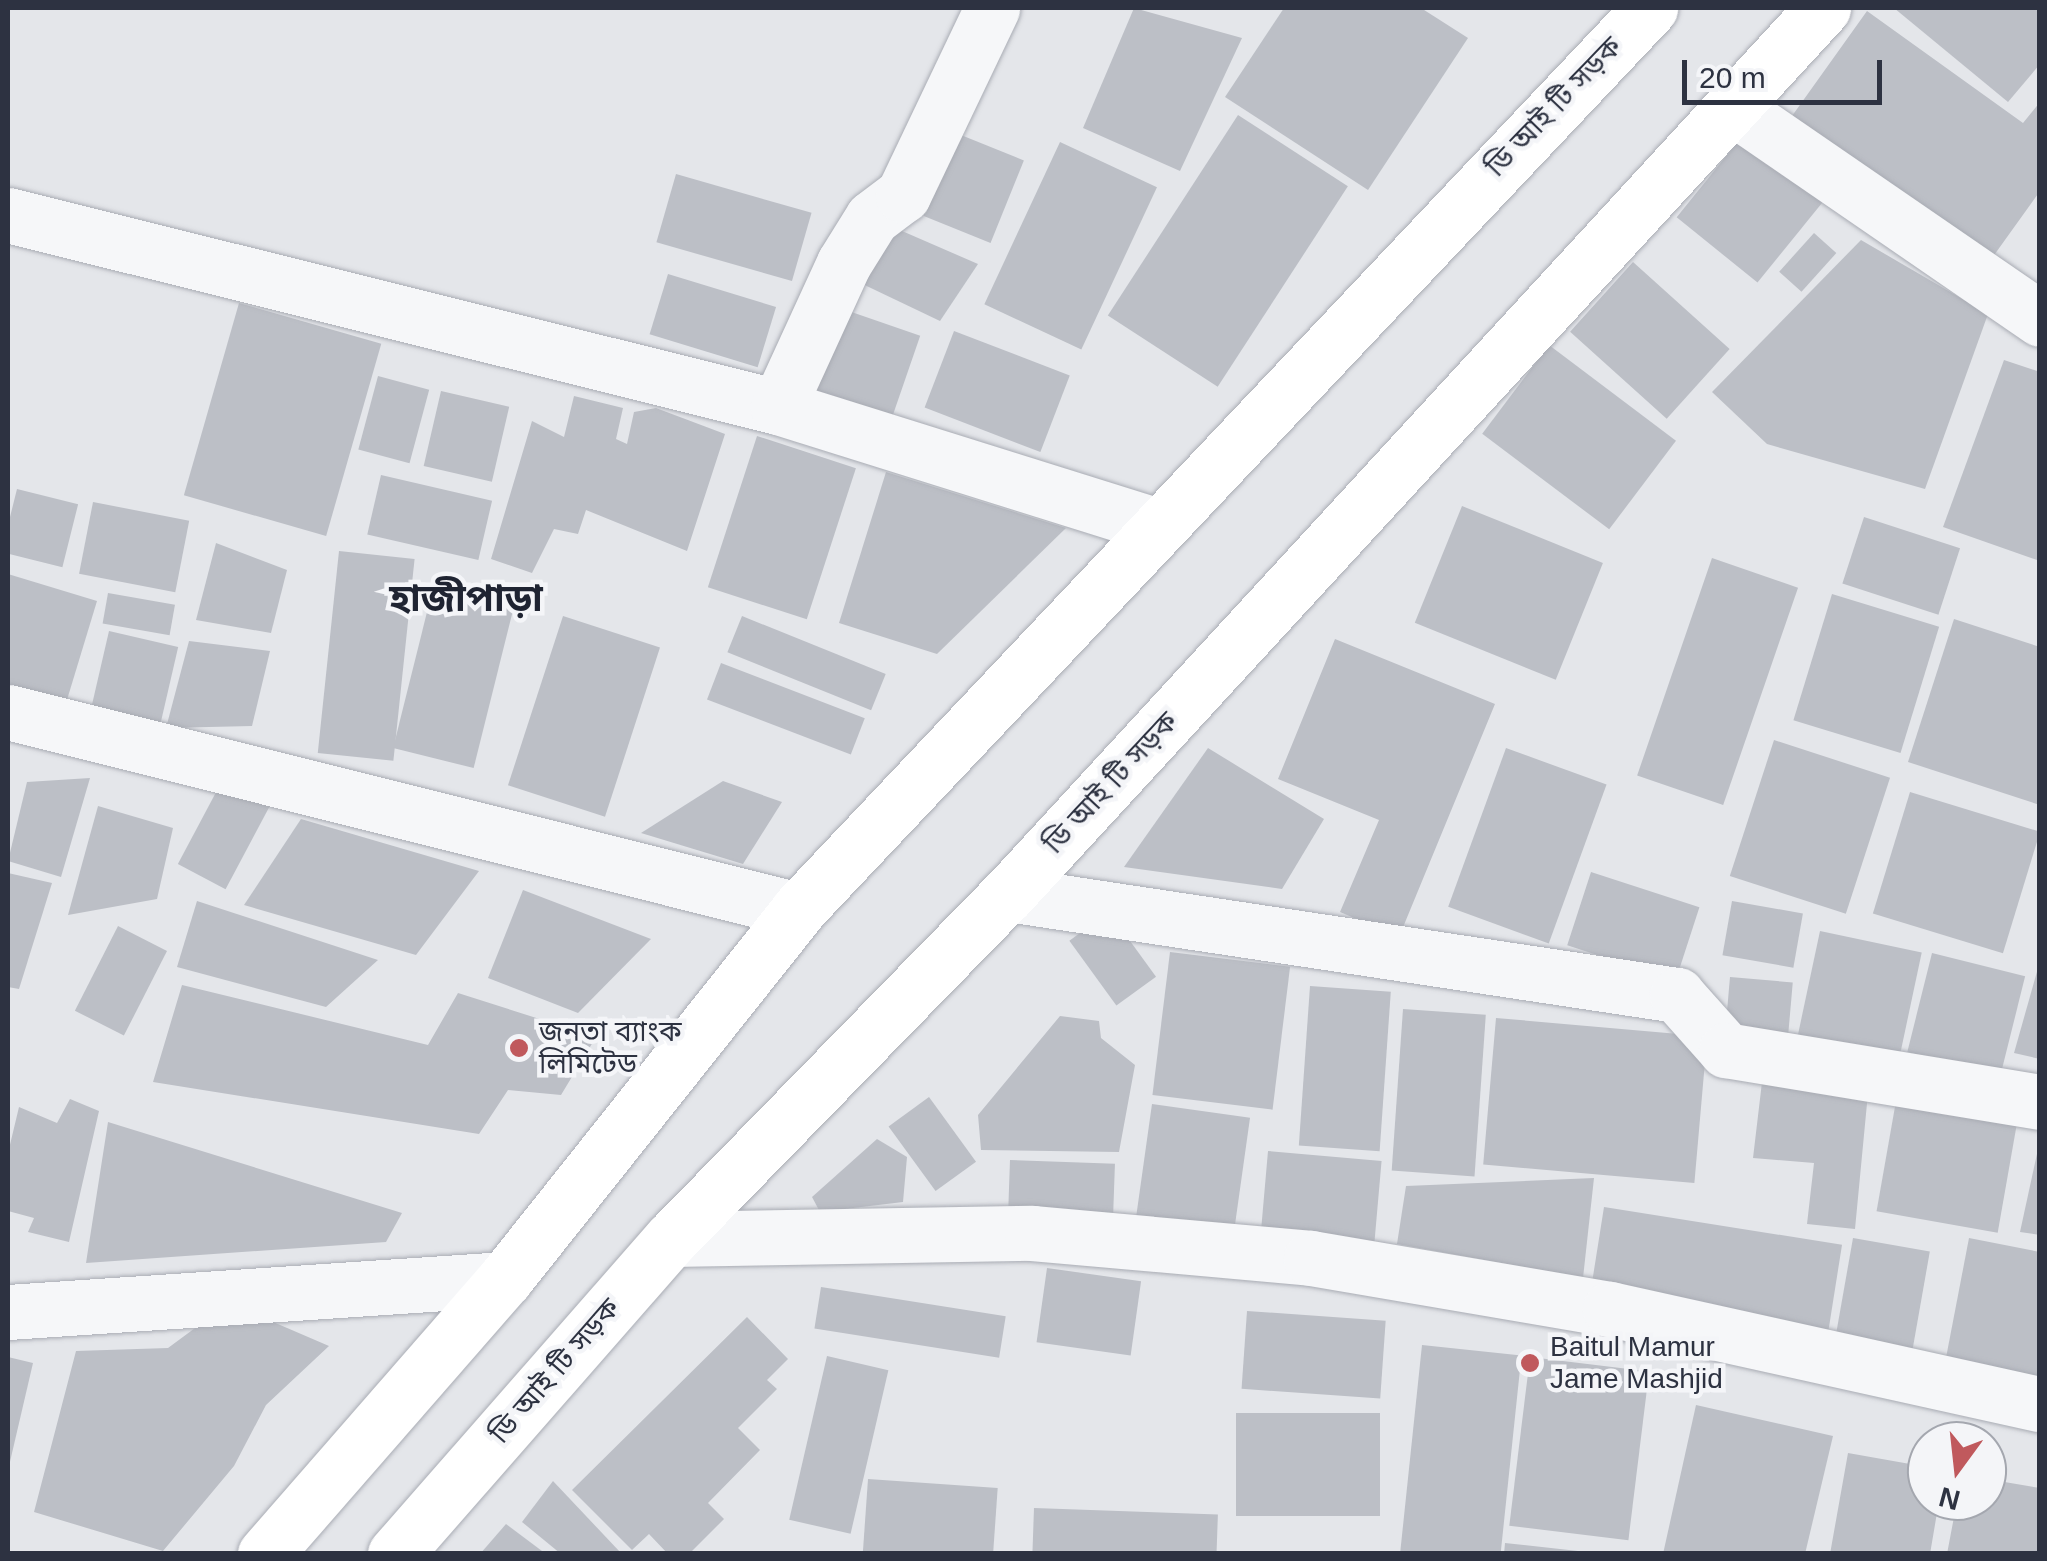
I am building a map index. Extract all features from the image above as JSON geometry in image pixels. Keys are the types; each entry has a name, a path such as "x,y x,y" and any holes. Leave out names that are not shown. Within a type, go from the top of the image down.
{"main road":[{"name":"ডি আই টি সড়ক","path":"265,1554 505,1279 798,910 1155,524 1650,8"},
{"name":"ডি আই টি সড়ক","path":"395,1554 671,1239 1008,894 1823,8"}],"street":[{"path":"778,408 844,263 872,218 903,196 992,8"},
{"path":"1732,106 2040,319"},
{"path":"8,215 778,408 1155,524"},
{"path":"8,712 798,910"},
{"path":"1008,894 1677,995 1726,1050 2040,1102"},
{"path":"671,1239 1032,1233 1311,1258 1610,1308 2040,1404"},
{"path":"8,1312 505,1279"}],"building":[{"path":"1134,8 1242,38 1180,171 1083,128"},
{"path":"1284,8 1421,8 1468,38 1368,190 1225,97"},
{"path":"1894,8 2040,8 2040,64 2008,102"},
{"path":"1867,11 2023,123 2040,102 2040,191 1982,272 1782,130"},
{"path":"1238,115 1348,186 1218,387 1108,315"},
{"path":"946,129 1024,160 991,243 913,212"},
{"path":"1744,134 1825,199 1757,283 1677,217"},
{"path":"1060,142 1157,187 1081,349 984,304"},
{"path":"676,174 812,213 792,281 656,242"},
{"path":"879,221 978,264 940,321 852,279"},
{"path":"1814,233 1836,253 1801,292 1779,272"},
{"path":"1861,240 1988,314 1925,489 1767,444 1712,392"},
{"path":"1633,262 1730,349 1667,419 1570,332"},
{"path":"668,274 776,307 758,367 650,334"},
{"path":"239,303 381,344 326,536 184,495"},
{"path":"837,307 920,336 889,425 806,397"},
{"path":"954,331 1070,375 1040,452 925,408"},
{"path":"1549,345 1676,441 1609,529 1482,434"},
{"path":"2004,360 2040,372 2040,561 1943,527"},
{"path":"378,376 429,390 410,463 358,449"},
{"path":"441,391 509,407 492,482 424,466"},
{"path":"574,396 623,408 616,439 627,444 634,412 656,408 725,434 687,551 586,510 578,534 554,529 532,573 491,559 532,421 564,437"},
{"path":"757,436 856,468 807,619 708,587"},
{"path":"886,472 1066,528 937,654 839,623"},
{"path":"381,475 492,501 478,560 367,534"},
{"path":"17,489 78,504 62,567 8,554 8,525"},
{"path":"93,502 189,521 175,592 79,574"},
{"path":"1462,506 1603,563 1556,680 1415,623"},
{"path":"1864,517 1960,548 1938,615 1842,584"},
{"path":"216,543 287,570 271,633 196,620"},
{"path":"339,551 415,559 393,761 318,753"},
{"path":"1712,558 1798,588 1723,805 1637,775"},
{"path":"8,574 97,601 63,713 8,695"},
{"path":"434,584 515,604 474,768 393,748"},
{"path":"108,593 175,605 170,635 103,624"},
{"path":"1832,594 1939,627 1901,753 1793,720"},
{"path":"563,616 660,648 605,817 508,785"},
{"path":"742,616 886,674 871,710 727,652"},
{"path":"1954,619 2040,647 2040,805 1908,762"},
{"path":"109,631 178,647 160,724 91,708"},
{"path":"1335,639 1495,704 1399,937 1340,912 1379,820 1278,779"},
{"path":"189,641 270,651 252,726 166,728"},
{"path":"721,663 865,718 851,755 707,699"},
{"path":"1774,740 1890,778 1846,914 1730,876"},
{"path":"1208,748 1324,819 1282,889 1124,867"},
{"path":"1506,748 1607,785 1549,943 1448,907"},
{"path":"90,778 61,877 8,861 27,782"},
{"path":"222,781 270,806 226,889 178,864"},
{"path":"723,781 782,802 743,864 641,833"},
{"path":"1910,792 2040,832 2003,953 1873,913"},
{"path":"98,806 173,828 157,899 68,915"},
{"path":"301,819 479,871 416,955 244,905"},
{"path":"1591,872 1699,907 1676,980 1567,945"},
{"path":"8,873 52,883 19,989 8,987"},
{"path":"523,890 651,939 578,1013 488,978"},
{"path":"197,901 378,960 326,1007 177,967"},
{"path":"1732,901 1803,914 1793,968 1722,955"},
{"path":"1109,912 1156,977 1116,1006 1069,941"},
{"path":"118,926 167,951 124,1036 75,1011"},
{"path":"1820,931 1922,953 1899,1057 1798,1036"},
{"path":"1170,952 1290,967 1273,1110 1152,1095"},
{"path":"1932,953 2025,976 2000,1075 1907,1052"},
{"path":"2040,961 2040,1059 2014,1053"},
{"path":"1730,977 1793,982 1787,1046 1724,1041"},
{"path":"182,985 428,1045 458,993 596,1037 561,1095 508,1090 479,1134 153,1082"},
{"path":"1310,986 1391,992 1380,1151 1299,1146"},
{"path":"1403,1009 1486,1015 1474,1176 1392,1171"},
{"path":"1060,1016 1099,1021 1101,1038 1135,1065 1119,1152 981,1150 978,1115"},
{"path":"1496,1018 1707,1036 1694,1183 1483,1164"},
{"path":"1762,1082 1868,1093 1855,1229 1807,1224 1814,1163 1753,1158"},
{"path":"929,1097 976,1162 936,1191 889,1126"},
{"path":"70,1099 99,1111 69,1242 28,1232 34,1218 8,1211 8,1153 19,1107 57,1123"},
{"path":"1896,1101 2017,1122 1998,1233 1877,1211"},
{"path":"1152,1104 1250,1118 1232,1245 1134,1231"},
{"path":"108,1122 402,1213 386,1242 86,1263"},
{"path":"877,1139 907,1157 903,1202 820,1212 812,1197"},
{"path":"2040,1140 2040,1235 2020,1232"},
{"path":"1268,1151 1382,1161 1373,1255 1260,1245"},
{"path":"1010,1160 1115,1164 1113,1225 1008,1221"},
{"path":"1594,1178 1583,1278 1397,1244 1406,1186"},
{"path":"1604,1207 1842,1245 1827,1340 1589,1302"},
{"path":"1853,1238 1930,1252 1911,1357 1834,1343"},
{"path":"1969,1238 2040,1252 2040,1381 1945,1363"},
{"path":"1047,1268 1141,1281 1131,1355 1037,1342"},
{"path":"821,1287 1006,1316 999,1358 814,1328"},
{"path":"229,1303 329,1346 266,1405 234,1466 163,1551 34,1512 76,1351 168,1348"},
{"path":"1247,1311 1386,1321 1380,1399 1242,1389"},
{"path":"747,1317 788,1359 767,1380 777,1389 738,1428 760,1450 708,1503 724,1519 689,1554 668,1554 649,1534 632,1550 572,1490"},
{"path":"1422,1345 1521,1355 1501,1554 1400,1554"},
{"path":"827,1356 888,1370 851,1534 789,1520"},
{"path":"8,1357 33,1363 9,1466 8,1466"},
{"path":"1530,1357 1649,1372 1628,1540 1509,1526"},
{"path":"1696,1405 1833,1436 1805,1554 1663,1554"},
{"path":"1236,1413 1380,1413 1380,1516 1236,1516"},
{"path":"1848,1453 1907,1463 1907,1521 1936,1521 1930,1554 1830,1554"},
{"path":"868,1479 998,1488 993,1554 863,1554"},
{"path":"553,1481 618,1554 561,1554 522,1522"},
{"path":"2007,1482 2040,1488 2040,1554 1947,1554 1953,1521 2007,1521"},
{"path":"1034,1508 1218,1514 1217,1554 1032,1554"},
{"path":"506,1524 546,1554 480,1554"},
{"path":"1505,1543 1578,1551 1504,1554"}],"place":[{"name":"জনতা ব্যাংক লিমিটেড","path":"519,1048"},
{"name":"Baitul Mamur Jame Mashjid","path":"1530,1363"}],"district":[{"name":"হাজীপাড়া","path":"466,599"}]}
